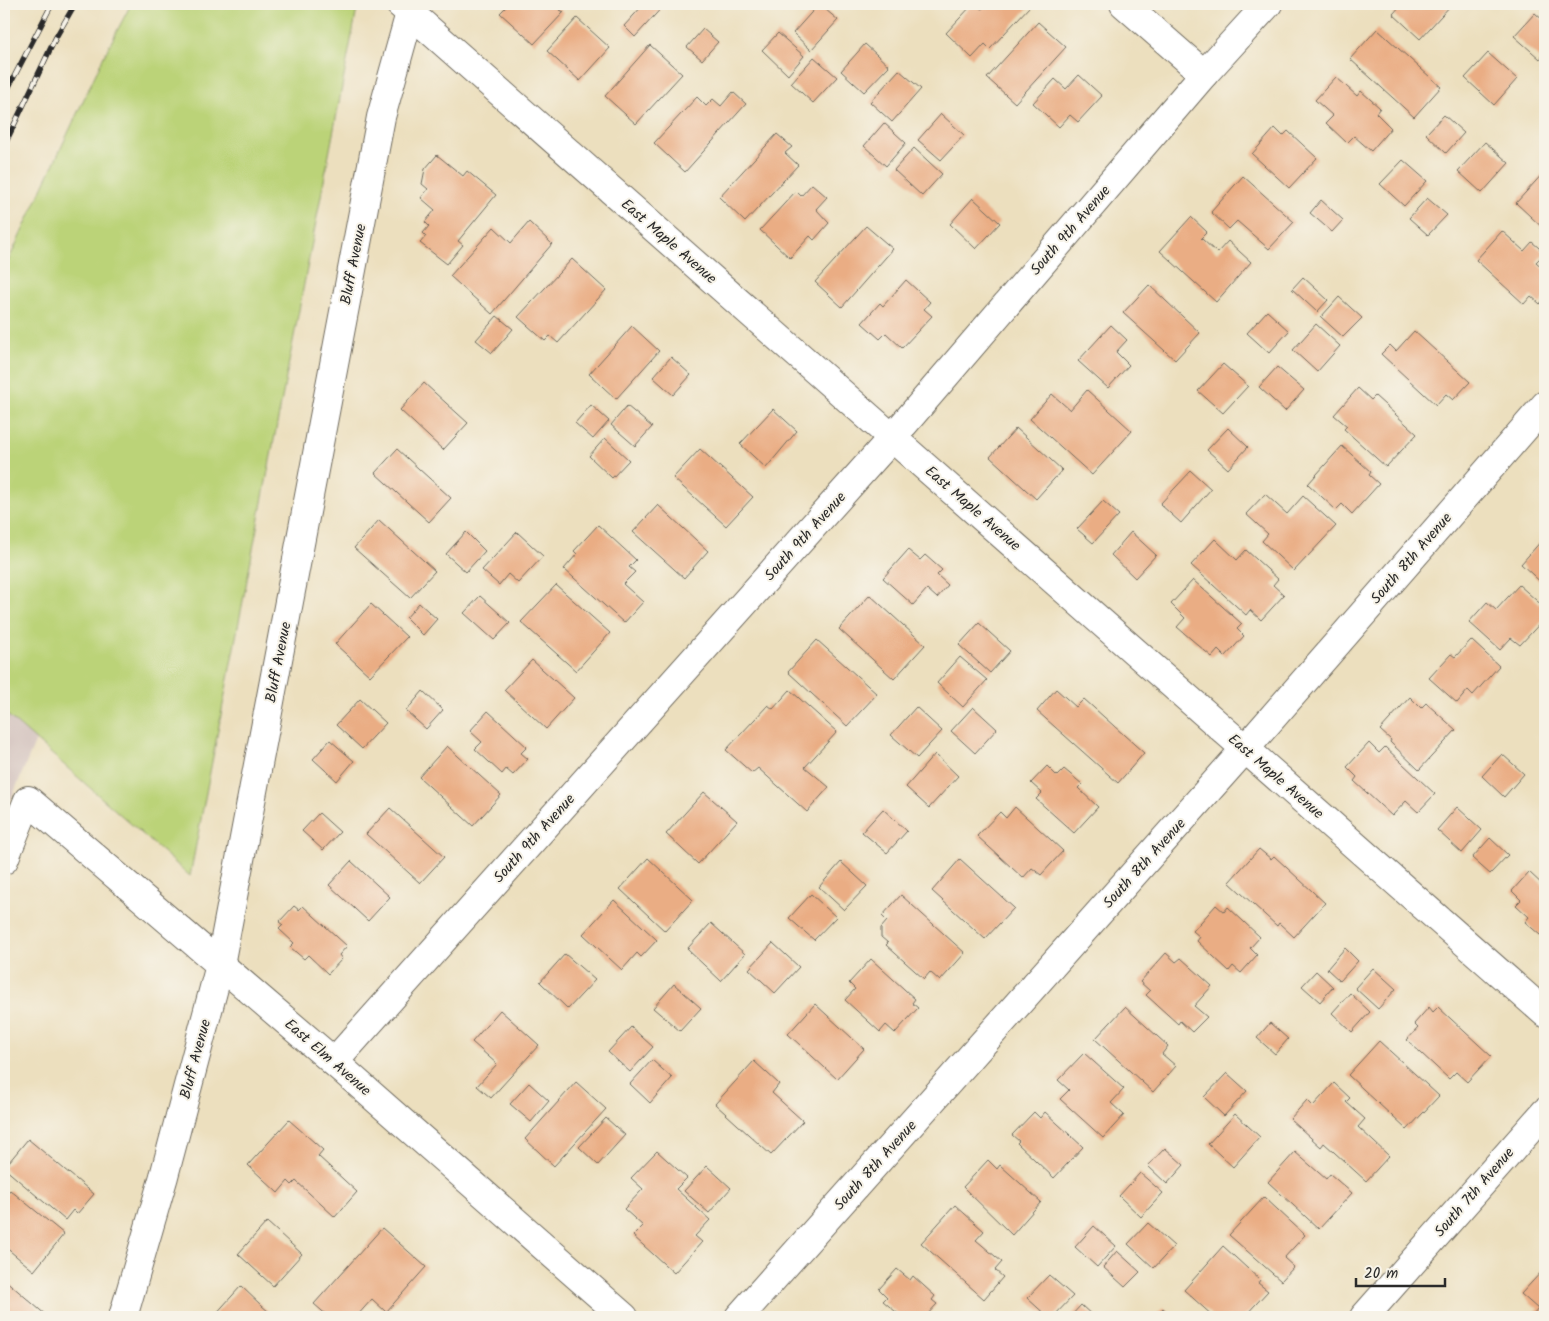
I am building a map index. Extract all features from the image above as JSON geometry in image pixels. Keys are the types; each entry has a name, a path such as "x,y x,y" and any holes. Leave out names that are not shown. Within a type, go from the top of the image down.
{"street":[{"path":"1124,4 1204,74"},
{"name":"South 9th Avenue","path":"334,1062 892,438 1204,74 1268,4"},
{"name":"East Maple Avenue","path":"408,7 892,438 1545,1013"},
{"name":"Bluff Avenue","path":"123,1317 164,1176 220,965 381,118 408,7"},
{"name":"South 8th Avenue","path":"739,1317 1245,749 1545,405"},
{"name":"East Elm Avenue","path":"4,860 28,800 334,1062 624,1317"},
{"name":"South 7th Avenue","path":"1364,1317 1545,1112"}],"shaded area":[{"path":"4,712 36,740 4,816"}],"green space":[{"path":"131,4 358,4 190,876 4,712 4,270 104,56"}],"building":[{"path":"509,4 565,4 560,10 564,12 534,44 500,13"},
{"path":"644,4 665,4 635,37 624,26"},
{"path":"819,4 838,20 811,50 793,33"},
{"path":"973,4 982,9 987,4 1027,4 1030,6 990,49 985,44 972,58 946,33"},
{"path":"1402,4 1452,4 1420,39 1393,14"},
{"path":"1535,13 1545,22 1545,53 1540,59 1514,36"},
{"path":"577,18 610,48 580,81 547,51"},
{"path":"1038,22 1066,47 1015,103 987,78"},
{"path":"703,29 718,42 702,60 687,47"},
{"path":"1377,29 1441,87 1414,117 1350,59"},
{"path":"778,33 804,56 788,75 762,50"},
{"path":"865,44 889,66 864,92 841,71"},
{"path":"650,45 682,74 636,124 605,96"},
{"path":"1488,53 1517,79 1494,105 1465,78"},
{"path":"814,57 837,77 813,103 791,83"},
{"path":"899,70 921,89 892,122 870,102"},
{"path":"1079,75 1102,96 1078,122 1070,115 1059,127 1033,103 1055,79 1066,89"},
{"path":"1336,77 1357,96 1361,91 1380,108 1376,113 1391,128 1371,151 1354,136 1347,143 1326,123 1333,116 1315,100"},
{"path":"733,92 746,104 685,172 654,143 697,97 706,106 713,99 721,106"},
{"path":"941,114 964,135 941,160 918,140"},
{"path":"1444,115 1464,133 1446,153 1426,134"},
{"path":"884,123 906,143 886,166 864,146"},
{"path":"1275,128 1283,136 1288,131 1317,158 1289,188 1252,154"},
{"path":"777,134 792,147 785,153 798,165 745,222 719,197"},
{"path":"1485,142 1509,163 1482,193 1458,171"},
{"path":"914,148 942,174 922,196 894,170"},
{"path":"437,155 463,176 467,171 496,195 458,241 463,245 447,264 420,243 426,236 423,233 429,226 425,222 435,210 421,198 428,189 422,184 425,169"},
{"path":"1403,160 1427,181 1404,206 1380,184"},
{"path":"1545,171 1545,230 1516,203"},
{"path":"1243,176 1294,222 1269,249 1237,221 1229,229 1211,212"},
{"path":"812,184 827,197 816,209 829,223 814,240 810,236 790,258 760,230 796,191 801,196"},
{"path":"973,198 1000,223 976,249 950,224"},
{"path":"1427,198 1447,215 1428,235 1409,218"},
{"path":"1321,200 1343,220 1332,232 1310,213"},
{"path":"1191,217 1207,232 1201,238 1217,253 1228,241 1251,262 1216,302 1160,251"},
{"path":"529,222 552,244 492,314 450,276 494,227 511,243"},
{"path":"866,226 893,249 842,307 815,282"},
{"path":"1502,231 1524,251 1532,242 1545,253 1536,262 1545,270 1545,298 1540,304 1531,296 1524,304 1476,260"},
{"path":"572,259 606,290 558,343 550,336 545,341 518,317"},
{"path":"1303,277 1328,300 1317,312 1292,289"},
{"path":"906,280 930,302 924,309 932,316 902,348 886,333 880,339 862,323 880,303 883,306"},
{"path":"1149,285 1200,333 1175,360 1123,313"},
{"path":"1339,297 1362,318 1343,337 1321,317"},
{"path":"1267,311 1289,331 1269,353 1247,333"},
{"path":"497,316 513,329 492,353 476,340"},
{"path":"1316,324 1340,346 1317,372 1293,350"},
{"path":"1111,325 1127,340 1116,352 1129,365 1108,388 1078,361"},
{"path":"632,326 659,351 616,399 589,374"},
{"path":"1414,331 1470,382 1453,400 1446,394 1436,405 1381,354 1390,345 1396,351"},
{"path":"671,357 691,375 673,395 653,377"},
{"path":"1223,364 1248,386 1223,413 1198,391"},
{"path":"1277,367 1304,390 1285,411 1259,387"},
{"path":"424,383 468,423 443,450 400,410"},
{"path":"1358,388 1371,400 1375,396 1417,434 1386,467 1344,429 1347,426 1334,415"},
{"path":"1087,390 1132,431 1092,475 1030,419 1052,394 1070,410"},
{"path":"591,405 609,421 593,439 575,423"},
{"path":"627,406 652,427 635,446 611,425"},
{"path":"773,409 797,431 766,468 740,444"},
{"path":"1016,428 1062,470 1036,499 990,457"},
{"path":"1228,428 1248,447 1228,469 1207,450"},
{"path":"605,438 629,460 612,478 589,456"},
{"path":"1342,446 1371,472 1369,475 1379,484 1352,514 1342,504 1336,510 1308,484"},
{"path":"397,449 451,498 429,522 375,473"},
{"path":"700,449 753,497 726,526 673,478"},
{"path":"1191,471 1211,489 1181,523 1160,504"},
{"path":"1265,494 1287,514 1303,496 1336,526 1294,571 1262,541 1268,534 1246,514"},
{"path":"1103,501 1119,515 1093,543 1077,529"},
{"path":"658,505 708,551 684,578 633,532"},
{"path":"379,520 435,571 410,598 354,548"},
{"path":"598,525 636,560 629,567 635,572 623,584 643,602 624,623 564,569 577,554 574,551"},
{"path":"466,532 485,551 466,572 446,554"},
{"path":"517,532 543,556 518,583 508,574 499,585 482,570"},
{"path":"1131,532 1156,555 1135,578 1111,555"},
{"path":"1215,539 1237,560 1246,550 1278,579 1273,585 1284,595 1261,620 1250,610 1246,615 1191,565"},
{"path":"1543,539 1545,541 1545,586 1521,564"},
{"path":"908,550 920,560 925,555 942,570 937,575 948,585 937,598 927,589 913,605 883,578"},
{"path":"1193,580 1242,624 1237,629 1244,636 1225,657 1218,650 1212,657 1177,627 1185,618 1171,604"},
{"path":"556,585 610,633 576,671 521,622"},
{"path":"1519,585 1545,608 1545,618 1520,645 1511,638 1500,650 1469,622 1487,602 1496,610"},
{"path":"870,595 925,645 894,679 839,629"},
{"path":"480,596 510,623 494,640 464,613"},
{"path":"419,603 437,619 423,635 406,618"},
{"path":"371,604 407,637 370,676 335,644"},
{"path":"979,623 1010,651 990,673 959,645"},
{"path":"817,640 877,694 847,726 788,672"},
{"path":"1471,640 1499,666 1473,695 1468,690 1457,703 1429,678 1451,654 1455,657"},
{"path":"960,657 987,680 963,707 937,683"},
{"path":"532,660 574,698 546,729 504,690"},
{"path":"1056,689 1076,707 1084,699 1144,753 1118,783 1037,711"},
{"path":"790,690 837,732 805,767 829,787 807,812 758,768 752,773 726,750 768,705 773,709"},
{"path":"423,691 443,710 426,729 406,711"},
{"path":"1410,697 1421,708 1426,703 1456,730 1419,770 1380,730"},
{"path":"360,699 386,723 362,749 336,725"},
{"path":"916,707 942,731 917,758 891,735"},
{"path":"973,707 997,729 975,753 951,731"},
{"path":"488,711 527,747 521,753 528,759 513,775 506,769 502,774 475,749 482,742 470,731"},
{"path":"330,740 354,761 337,781 313,759"},
{"path":"1369,743 1379,753 1385,747 1435,794 1418,812 1406,801 1392,816 1354,781 1357,777 1347,767"},
{"path":"447,746 501,795 473,826 419,777"},
{"path":"935,754 958,776 929,808 906,787"},
{"path":"1502,754 1524,774 1504,797 1482,776"},
{"path":"1047,766 1057,776 1064,769 1082,784 1078,788 1098,807 1074,833 1036,799 1042,793 1031,783"},
{"path":"704,792 737,821 698,864 666,834"},
{"path":"1015,807 1063,851 1041,875 1032,868 1023,878 977,836 1000,812 1006,818"},
{"path":"1457,807 1482,830 1462,853 1437,830"},
{"path":"390,808 444,857 420,883 366,834"},
{"path":"883,809 907,831 887,853 862,832"},
{"path":"319,813 340,832 323,850 302,831"},
{"path":"1490,838 1508,855 1490,874 1472,858"},
{"path":"1259,849 1271,859 1274,856 1325,903 1294,937 1279,923 1277,926 1229,882"},
{"path":"648,858 693,900 665,931 620,889"},
{"path":"960,859 1014,908 985,939 932,891"},
{"path":"351,861 390,897 368,921 329,885"},
{"path":"841,862 867,886 844,910 819,887"},
{"path":"1529,872 1545,887 1545,932 1540,935 1525,922 1529,917 1516,905 1521,900 1512,891"},
{"path":"811,894 836,917 814,940 789,918"},
{"path":"901,895 965,953 940,981 930,972 924,979 886,945 888,943 881,937 881,928 887,921 882,916"},
{"path":"614,900 657,940 641,957 637,953 622,970 583,934"},
{"path":"1216,905 1224,912 1228,907 1260,937 1250,948 1257,955 1241,973 1233,966 1229,971 1197,941 1200,937 1193,931"},
{"path":"294,906 299,910 303,906 347,946 339,955 342,959 328,974 308,955 304,959 290,947 294,943 279,929 283,925 279,922"},
{"path":"711,923 745,954 721,981 687,949"},
{"path":"773,943 799,967 775,993 749,969"},
{"path":"1345,948 1358,961 1340,981 1327,969"},
{"path":"1166,953 1176,962 1181,958 1212,986 1194,1006 1207,1017 1192,1032 1180,1021 1178,1024 1146,995 1150,991 1140,982"},
{"path":"565,954 595,980 568,1009 540,982"},
{"path":"871,959 915,999 912,1003 918,1008 895,1033 886,1025 880,1032 845,1000 855,989 849,983"},
{"path":"1373,968 1396,989 1378,1009 1355,988"},
{"path":"1316,971 1333,987 1320,1002 1302,986"},
{"path":"674,984 701,1008 680,1031 653,1008"},
{"path":"1350,993 1370,1012 1352,1032 1332,1013"},
{"path":"815,1004 864,1049 837,1079 788,1034"},
{"path":"1125,1007 1168,1046 1162,1054 1176,1066 1153,1092 1095,1039"},
{"path":"1429,1007 1433,1012 1438,1007 1491,1056 1467,1082 1456,1072 1449,1079 1407,1040 1418,1028 1414,1024"},
{"path":"500,1010 539,1045 491,1098 477,1086 497,1064 472,1042"},
{"path":"1270,1023 1288,1039 1275,1054 1257,1038"},
{"path":"631,1027 653,1047 630,1072 608,1052"},
{"path":"1379,1041 1439,1096 1407,1130 1348,1075"},
{"path":"1084,1053 1124,1089 1111,1103 1124,1115 1103,1138 1060,1099 1069,1090 1058,1080"},
{"path":"652,1060 672,1078 650,1103 630,1084"},
{"path":"754,1061 779,1084 772,1093 803,1121 771,1155 715,1104"},
{"path":"1227,1073 1247,1091 1224,1116 1204,1097"},
{"path":"576,1082 606,1109 554,1166 525,1139"},
{"path":"529,1083 549,1101 531,1122 510,1104"},
{"path":"1334,1083 1350,1098 1346,1102 1365,1119 1358,1127 1389,1156 1366,1181 1324,1143 1321,1147 1290,1119 1307,1100 1313,1106"},
{"path":"1034,1112 1040,1118 1045,1112 1083,1147 1054,1178 1017,1143 1019,1141 1012,1135"},
{"path":"1235,1114 1260,1137 1233,1167 1208,1144"},
{"path":"606,1118 625,1135 598,1165 579,1147"},
{"path":"289,1120 323,1150 318,1156 357,1192 335,1217 296,1181 292,1185 288,1181 278,1193 248,1165"},
{"path":"28,1139 94,1194 77,1214 73,1210 65,1220 4,1168"},
{"path":"1165,1148 1184,1165 1167,1184 1148,1166"},
{"path":"657,1151 687,1178 676,1189 710,1220 695,1236 702,1242 674,1273 633,1236 643,1226 624,1209 643,1189 631,1178"},
{"path":"1295,1152 1326,1179 1330,1174 1352,1193 1319,1229 1268,1182"},
{"path":"988,1160 997,1169 1000,1165 1041,1202 1012,1235 963,1187"},
{"path":"707,1166 731,1188 709,1213 684,1191"},
{"path":"1140,1173 1163,1193 1141,1217 1119,1196"},
{"path":"10,1190 64,1234 34,1271 4,1246 4,1197"},
{"path":"1264,1197 1305,1235 1284,1258 1294,1267 1281,1281 1229,1235"},
{"path":"955,1205 984,1231 976,1240 1002,1262 995,1270 1003,1277 984,1299 921,1243"},
{"path":"267,1222 302,1254 273,1286 238,1254"},
{"path":"1148,1223 1174,1246 1154,1268 1128,1244"},
{"path":"1094,1226 1116,1246 1097,1267 1075,1247"},
{"path":"382,1228 426,1267 386,1312 372,1299 356,1317 329,1317 314,1304"},
{"path":"1223,1246 1260,1280 1258,1283 1268,1291 1244,1317 1214,1317 1184,1290"},
{"path":"1117,1251 1140,1272 1125,1287 1103,1267"},
{"path":"897,1269 910,1280 913,1276 935,1296 932,1300 937,1304 925,1317 902,1317 883,1301 887,1297 879,1289"},
{"path":"1543,1270 1545,1272 1545,1317 1538,1317 1534,1314 1538,1309 1521,1294"},
{"path":"1049,1275 1073,1296 1053,1317 1048,1317 1027,1298"},
{"path":"4,1279 47,1316 4,1317"},
{"path":"241,1286 262,1306 275,1317 213,1317"},
{"path":"1081,1305 1094,1317 1070,1317"},
{"path":"1163,1308 1173,1317 1154,1317"},
{"path":"1177,1313 1182,1317 1173,1317"}],"railway":[{"path":"4,96 52,4"},
{"path":"4,146 56,37 75,4"}]}
